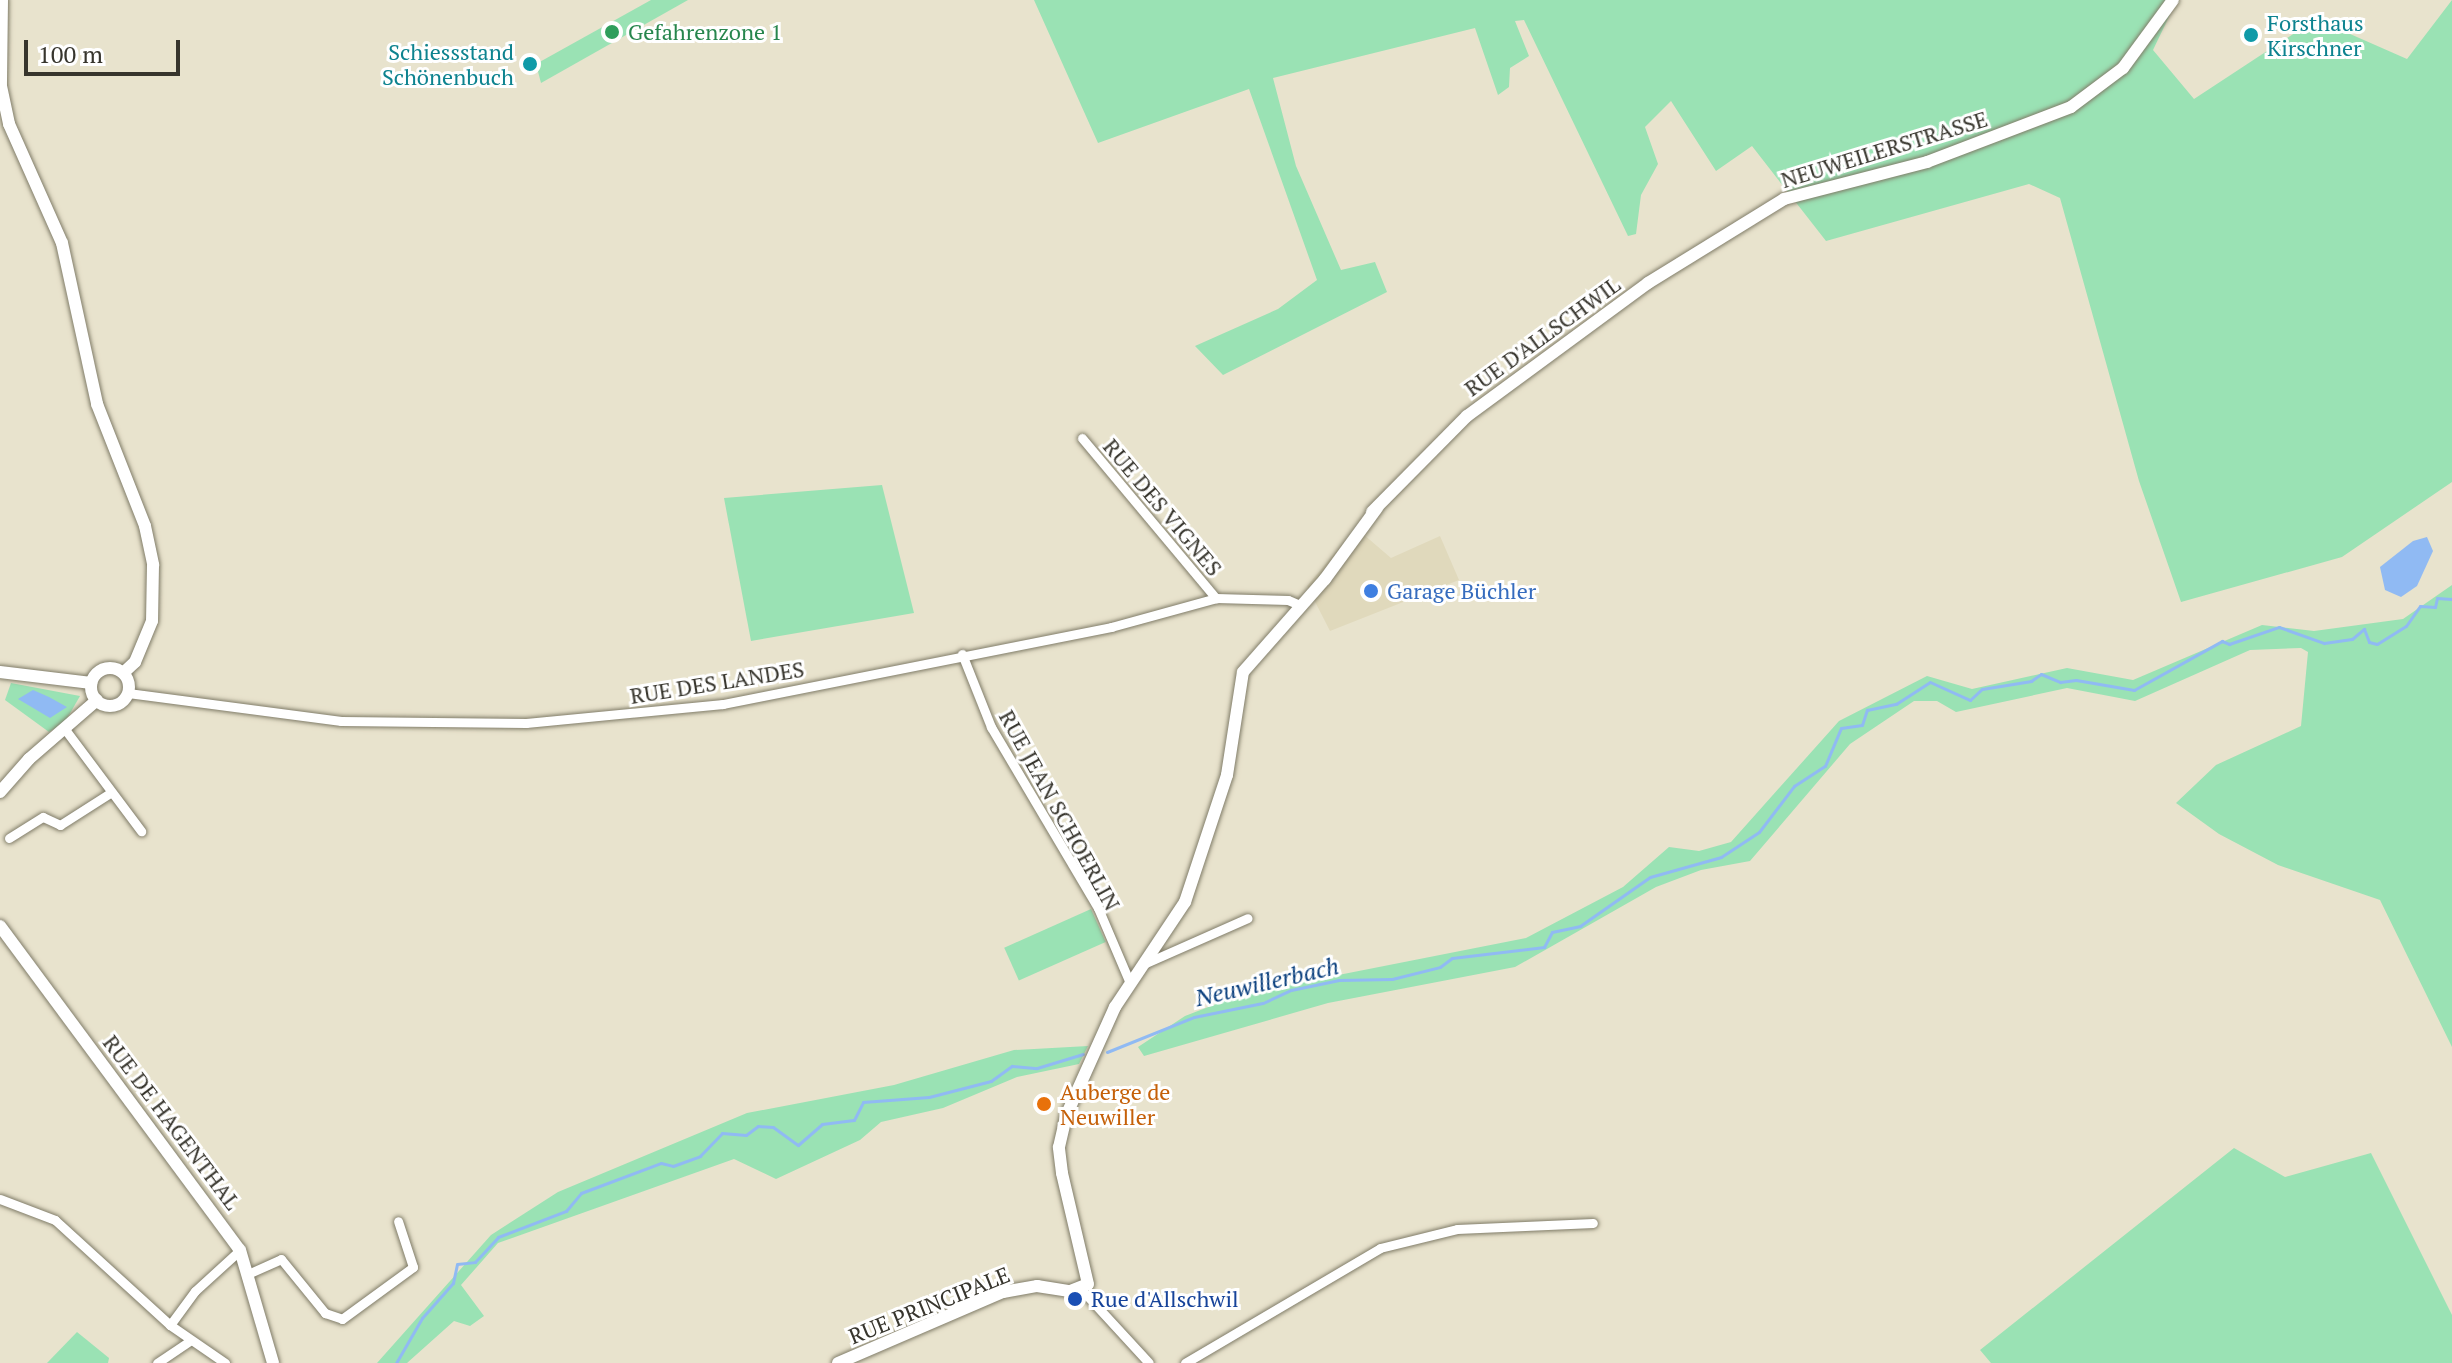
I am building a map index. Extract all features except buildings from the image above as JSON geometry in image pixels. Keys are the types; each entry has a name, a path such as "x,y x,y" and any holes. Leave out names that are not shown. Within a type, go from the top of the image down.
{"street":[{"path":"2,0 1,86 9,124 62,243 97,404 145,526 153,565 152,621 135,662 123,673"},
{"name":"NEUWEILERSTRASSE","path":"1750,218 1828,184 1927,162 2071,107 2123,68 2173,0"},
{"name":"RUE D'ALLSCHWIL","path":"1081,1289 1089,1273 1062,1173 1060,1132 1130,983 1185,902 1214,826 1243,672 1302,606 1377,508 1467,416 1648,283 1750,218"},
{"name":"RUE DES VIGNES","path":"1082,438 1216,598"},
{"name":"RUE DES LANDES","path":"128,693 341,721 482,725 723,704 962,654 1111,627 1216,598 1288,600 1302,606"},
{"name":"RUE JEAN SCHOERLIN","path":"962,654 991,727 1098,908 1130,983"},
{"path":"91,683 107,668 123,673"},
{"path":"0,672 91,683"},
{"path":"97,700 115,705 128,693 123,673"},
{"path":"91,683 97,700"},
{"path":"0,792 97,700"},
{"path":"64,728 141,831"},
{"path":"9,838 43,817 60,825 110,793"},
{"path":"1146,963 1248,918"},
{"name":"RUE DE HAGENTHAL","path":"0,926 240,1250 250,1273 273,1363"},
{"path":"0,1199 55,1220 170,1325 225,1363"},
{"path":"250,1273 281,1259 325,1313 342,1319 413,1267 398,1221"},
{"path":"1185,1363 1380,1248 1457,1229 1593,1223"},
{"path":"170,1325 195,1291 240,1250"},
{"name":"RUE PRINCIPALE","path":"838,1363 1003,1292 1037,1286 1081,1289"},
{"path":"1081,1289 1149,1363"},
{"path":"157,1363 190,1341"}],"shaded area":[{"path":"1356,528 1391,558 1440,536 1459,580 1330,631 1307,586"}],"green space":[{"name":"Gefahrenzone 1","path":"651,0 688,0 541,83 536,64"},
{"path":"1034,0 2177,0 2153,50 2194,99 2316,19 2407,59 2452,0 2452,482 2342,557 2181,602 2139,481 2060,198 2029,184 1826,241 1752,146 1716,171 1671,101 1645,127 1658,164 1641,195 1636,234 1628,236 1524,20 1515,21 1529,56 1510,68 1509,87 1498,95 1475,28 1273,78 1296,166 1341,270 1375,262 1387,292 1223,375 1195,346 1278,309 1317,280 1249,89 1098,143"},
{"path":"882,485 914,613 751,641 724,498"},
{"path":"2452,585 2452,1047 2380,900 2278,865 2219,834 2176,803 2216,765 2301,726 2308,652 2301,648 2250,650 2135,701 2067,688 1956,712 1937,701 1914,701 1850,744 1750,861 1701,870 1656,887 1515,967 1328,1003 1144,1056 1138,1047 1185,1016 1242,994 1526,938 1623,887 1669,847 1699,851 1731,842 1839,721 1927,676 1972,689 2067,668 2133,680 2262,625 2314,631 2403,619"},
{"path":"11,683 80,696 65,722 49,732 5,700"},
{"path":"1091,909 1106,942 1019,981 1004,948"},
{"path":"1088,1046 1079,1064 1017,1077 943,1108 881,1122 860,1140 776,1179 734,1159 498,1243 461,1285 484,1316 470,1326 454,1321 407,1363 377,1363 491,1235 558,1192 747,1113 894,1085 1014,1050"},
{"path":"2234,1148 2285,1177 2371,1153 2452,1315 2452,1363 1991,1363 1980,1350"},
{"path":"77,1332 109,1358 108,1363 47,1363"}],"water":[{"path":"2427,537 2433,551 2417,586 2401,597 2385,590 2380,567 2413,541"},
{"path":"33,690 67,707 50,718 18,699"}],"waterway":[{"name":"Neuwillerbach","path":"1107,1052 1194,1017 1263,1003 1291,990 1339,980 1392,979 1440,967 1452,958 1544,947 1552,932 1580,926 1650,877 1721,857 1759,832 1794,786 1825,766 1841,728 1862,725 1867,710 1896,704 1930,682 1970,700 1982,689 2031,681 2041,674 2060,682 2076,680 2134,690 2222,641 2229,644 2279,627 2324,643 2352,639 2364,629 2369,642 2377,644 2406,626 2420,606 2435,607 2437,598 2452,599"},
{"name":"Neuwillerbach","path":"396,1363 422,1318 453,1283 457,1264 475,1262 498,1237 566,1211 581,1193 661,1163 673,1166 700,1156 722,1133 746,1135 758,1126 773,1127 798,1145 822,1124 854,1120 863,1102 929,1097 991,1081 1012,1066 1037,1068 1083,1054"}],"place":[{"name":"Gefahrenzone 1","path":"612,32"},
{"name":"Forsthaus Kirschner","path":"2251,35"},
{"name":"Schiessstand Schönenbuch","path":"530,64"},
{"name":"Garage Büchler","path":"1371,591"},
{"name":"Auberge de Neuwiller","path":"1044,1104"},
{"name":"Rue d'Allschwil","path":"1075,1299"}]}
